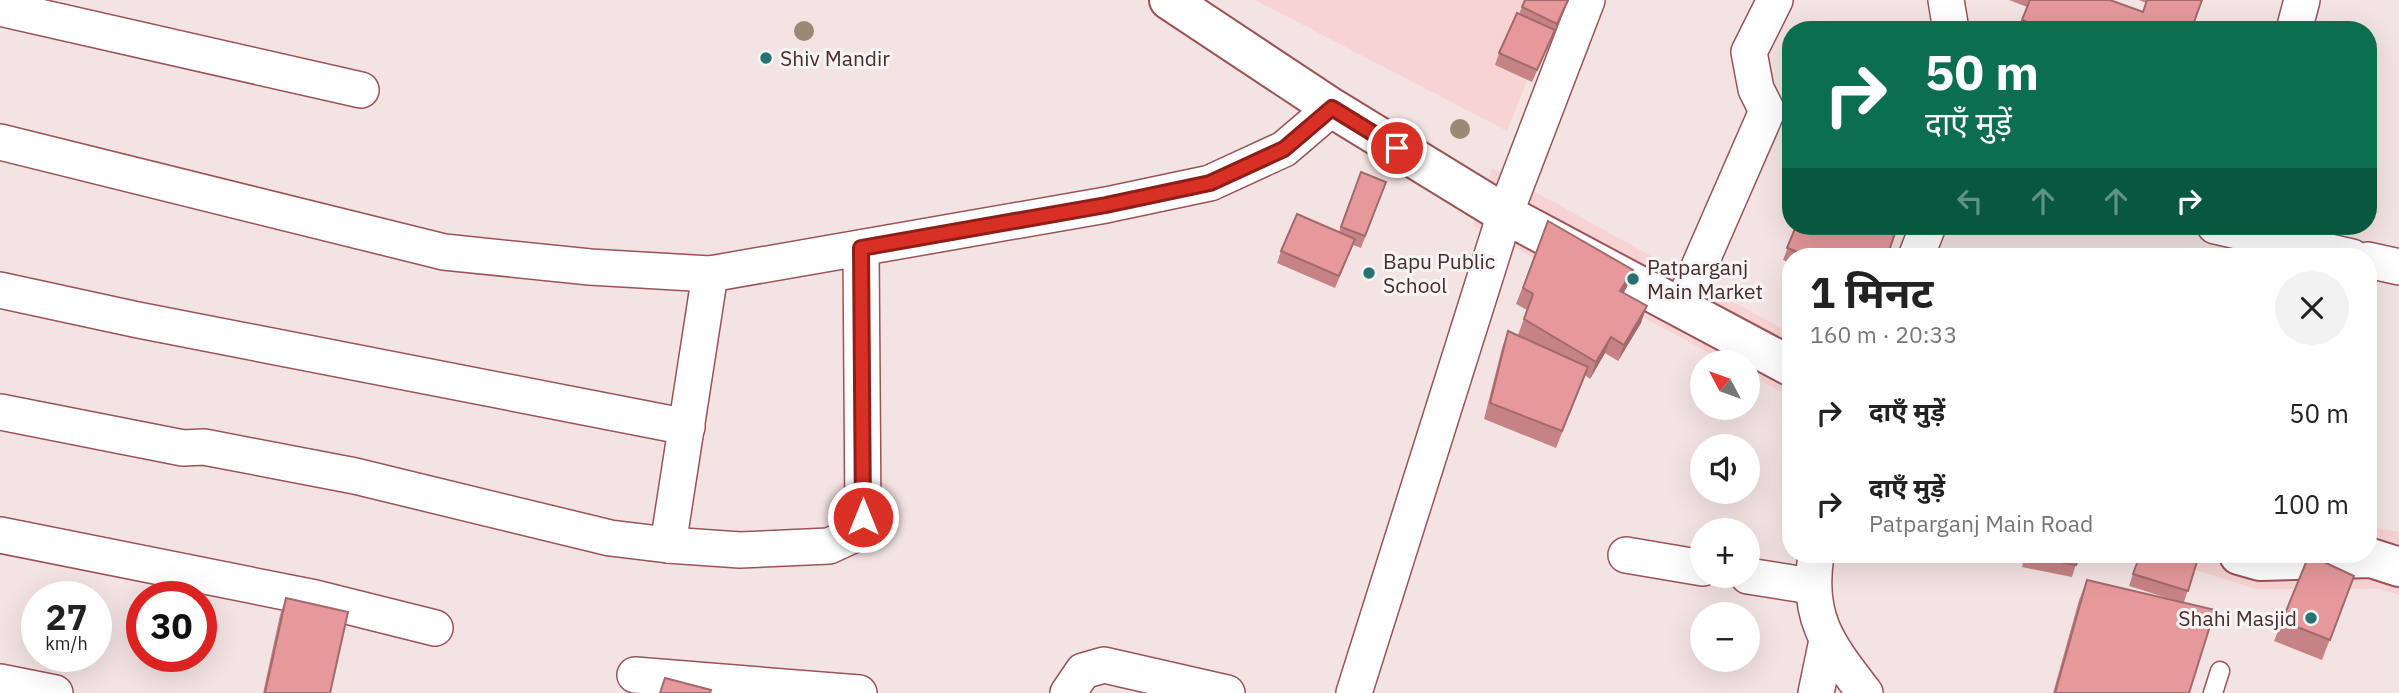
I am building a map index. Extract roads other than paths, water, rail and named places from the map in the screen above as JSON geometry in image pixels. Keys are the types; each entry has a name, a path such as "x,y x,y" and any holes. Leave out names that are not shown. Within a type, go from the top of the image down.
{"street":[{"path":"1169,0 1332,108 1505,214 1782,362"},
{"path":"1354,693 1505,214 1587,0"},
{"path":"1681,308 1767,111 1756,89 1749,52 1775,0"},
{"path":"1946,0 1950,21"},
{"path":"2296,21 2302,0"},
{"path":"0,8 361,90"},
{"path":"0,142 444,252 590,267 710,274 1106,205 1210,183 1284,149 1332,108"},
{"path":"2262,235 2315,248"},
{"path":"0,412 183,448 204,447 355,476 610,538 740,550 829,546 853,535 863,517 861,248"},
{"path":"668,545 710,274"},
{"path":"0,290 138,320 687,426"},
{"path":"0,535 315,597 435,628"},
{"path":"1626,555 1690,566"},
{"path":"2377,560 2399,567"},
{"path":"1760,575 1813,570 1814,607 1827,640 1865,693"},
{"path":"1816,693 1827,640"},
{"path":"1068,693 1083,671 1104,665 1227,693"},
{"path":"635,676 727,688 859,693"},
{"path":"0,682 55,693"}],"lane":[{"path":"2213,693 2220,671"}],"place":[{"name":"Shiv Mandir","path":"766,58"},
{"name":"Bapu Public School","path":"1369,273"},
{"name":"Patparganj Main Market","path":"1633,279"},
{"name":"Shahi Masjid","path":"2311,618"}]}
